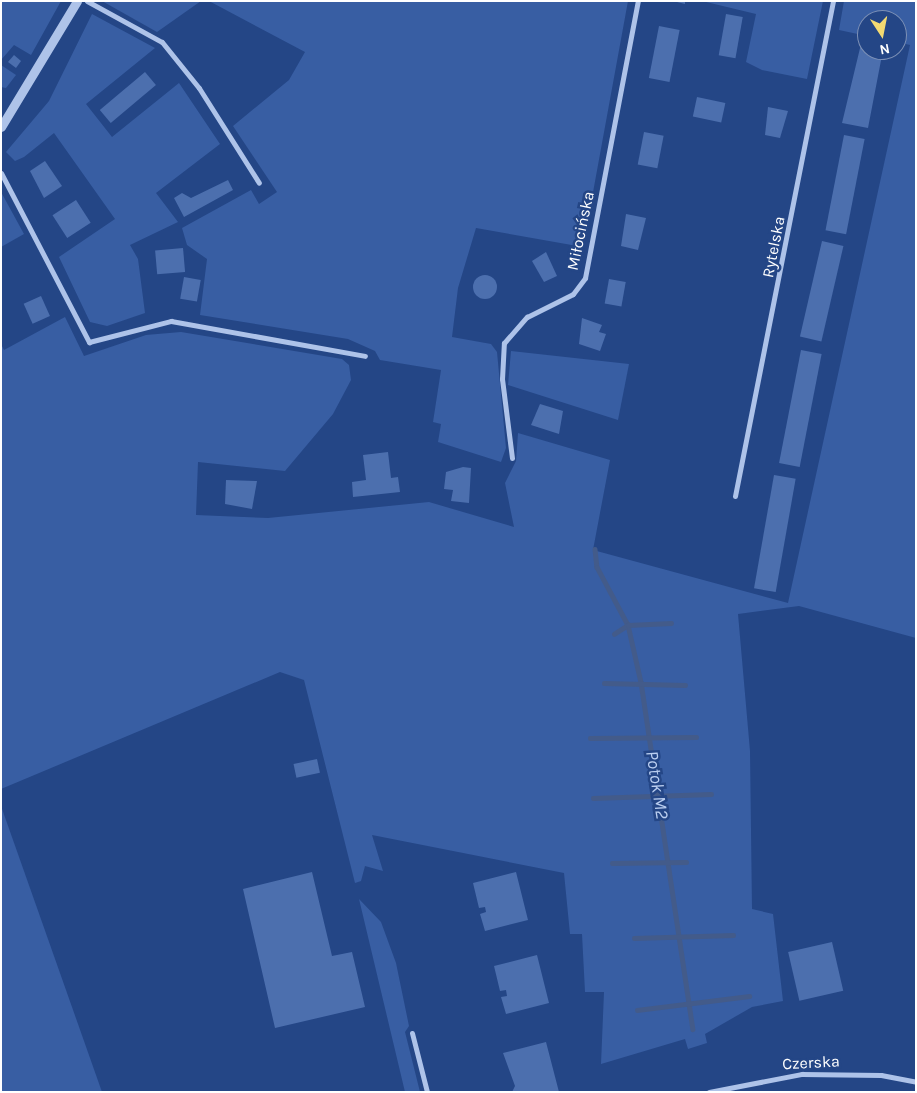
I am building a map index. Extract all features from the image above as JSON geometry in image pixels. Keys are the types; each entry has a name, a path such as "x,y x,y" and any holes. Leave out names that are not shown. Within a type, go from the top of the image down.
{"street":[{"path":"1,127 77,1"},
{"path":"88,1 162,42 199,88 259,183"},
{"name":"Miłocińska","path":"512,458 502,379 504,343 527,317 573,294 585,278 638,1"},
{"name":"Rytelska","path":"735,496 833,1"},
{"path":"1,173 89,342 171,321 365,356"},
{"path":"412,1033 427,1092"},
{"name":"Czerska","path":"709,1092 802,1074 881,1075 916,1082"}],"shaded area":[{"path":"1,1 61,1 31,55 14,45 1,60"},
{"path":"102,1 201,1 157,32"},
{"path":"209,1 628,1 583,247 476,228 458,288 452,337 491,344 497,352 506,448 501,462 438,442 441,424 433,422 441,370 380,360 375,351 348,339 200,315 207,259 187,245 182,228 251,190 259,204 277,192 233,126 289,80 305,52"},
{"path":"702,1 823,1 807,79 762,70 746,62 756,14"},
{"path":"844,1 916,1 916,638 799,606 738,614 750,751 752,909 773,914 783,1001 752,1007 705,1034 707,1043 688,1049 685,1039 601,1064 604,992 585,992 582,934 570,934 564,873 372,835 383,871 365,866 361,881 355,883 304,680 280,672 1,789 1,344 4,350 65,317 84,356 146,335 181,332 342,359 349,365 351,380 333,414 285,471 198,462 196,515 268,518 429,502 514,527 505,483 516,461 518,433 610,460 593,550 788,603 910,45 907,44 907,10 857,10 857,34 839,30"},
{"path":"92,14 155,48 86,104 112,137 179,83 220,144 156,193 178,222 130,245 138,259 145,313 107,326 90,322 59,257 115,219 54,133 24,157 15,161 6,152 49,101"},
{"path":"1,65 16,75 6,88 1,87"},
{"path":"1,192 24,234 1,247"},
{"path":"511,351 629,364 618,420 508,385"},
{"path":"1,806 102,1092 1,1092"},
{"path":"359,899 381,922 396,963 409,1026 405,1032 420,1092 405,1092"}],"building":[{"path":"673,1 685,1 685,4"},
{"path":"726,14 743,17 735,58 719,55"},
{"path":"659,26 680,30 670,82 649,78"},
{"path":"14,55 21,61 16,68 8,62"},
{"path":"857,60 881,60 868,128 842,123"},
{"path":"145,72 156,85 111,123 100,110"},
{"path":"697,97 725,103 721,123 693,117"},
{"path":"768,107 788,111 780,138 765,135"},
{"path":"644,132 664,136 657,168 638,164"},
{"path":"844,135 865,139 846,234 825,230"},
{"path":"45,161 62,186 44,198 30,171"},
{"path":"228,180 233,190 184,217 174,198 182,193 191,198"},
{"path":"76,200 91,223 67,238 53,215"},
{"path":"626,214 646,218 638,250 621,246"},
{"path":"822,241 843,246 821,341 800,336"},
{"path":"183,248 185,272 157,274 155,250"},
{"path":"546,252 557,276 544,282 532,261"},
{"path":"485,275 494,278 497,287 494,296 485,299 476,296 473,287 476,278"},
{"path":"184,277 201,280 197,302 180,299"},
{"path":"609,279 626,282 621,307 605,304"},
{"path":"41,296 50,316 33,324 24,304"},
{"path":"582,318 602,325 599,332 606,334 600,351 579,344"},
{"path":"801,350 822,354 800,467 779,463"},
{"path":"540,404 563,411 559,434 531,425"},
{"path":"388,452 391,478 398,477 400,492 353,497 352,482 366,480 363,455"},
{"path":"463,467 471,468 469,503 451,501 453,490 444,489 446,472"},
{"path":"774,475 796,479 776,592 754,588"},
{"path":"226,480 257,481 252,509 225,504"},
{"path":"317,759 320,773 296,778 294,764"},
{"path":"312,872 332,956 352,952 365,1007 275,1028 243,889"},
{"path":"516,872 528,920 485,931 480,914 486,912 485,907 479,908 473,883"},
{"path":"832,942 843,991 799,1001 788,952"},
{"path":"537,955 549,1003 506,1014 501,997 507,996 506,990 500,991 494,966"},
{"path":"546,1042 559,1092 512,1092 515,1086 503,1053"}],"waterway":[{"name":"Potok M2","path":"595,549 597,567 628,625 641,682 693,1029"},
{"path":"614,634 628,625 671,623"},
{"name":"Potok M2","path":"604,683 685,685"},
{"path":"590,738 696,737"},
{"path":"593,798 711,794"},
{"path":"612,863 686,862"},
{"path":"634,938 733,935"},
{"name":"Potok M2","path":"637,1010 749,996"}]}
